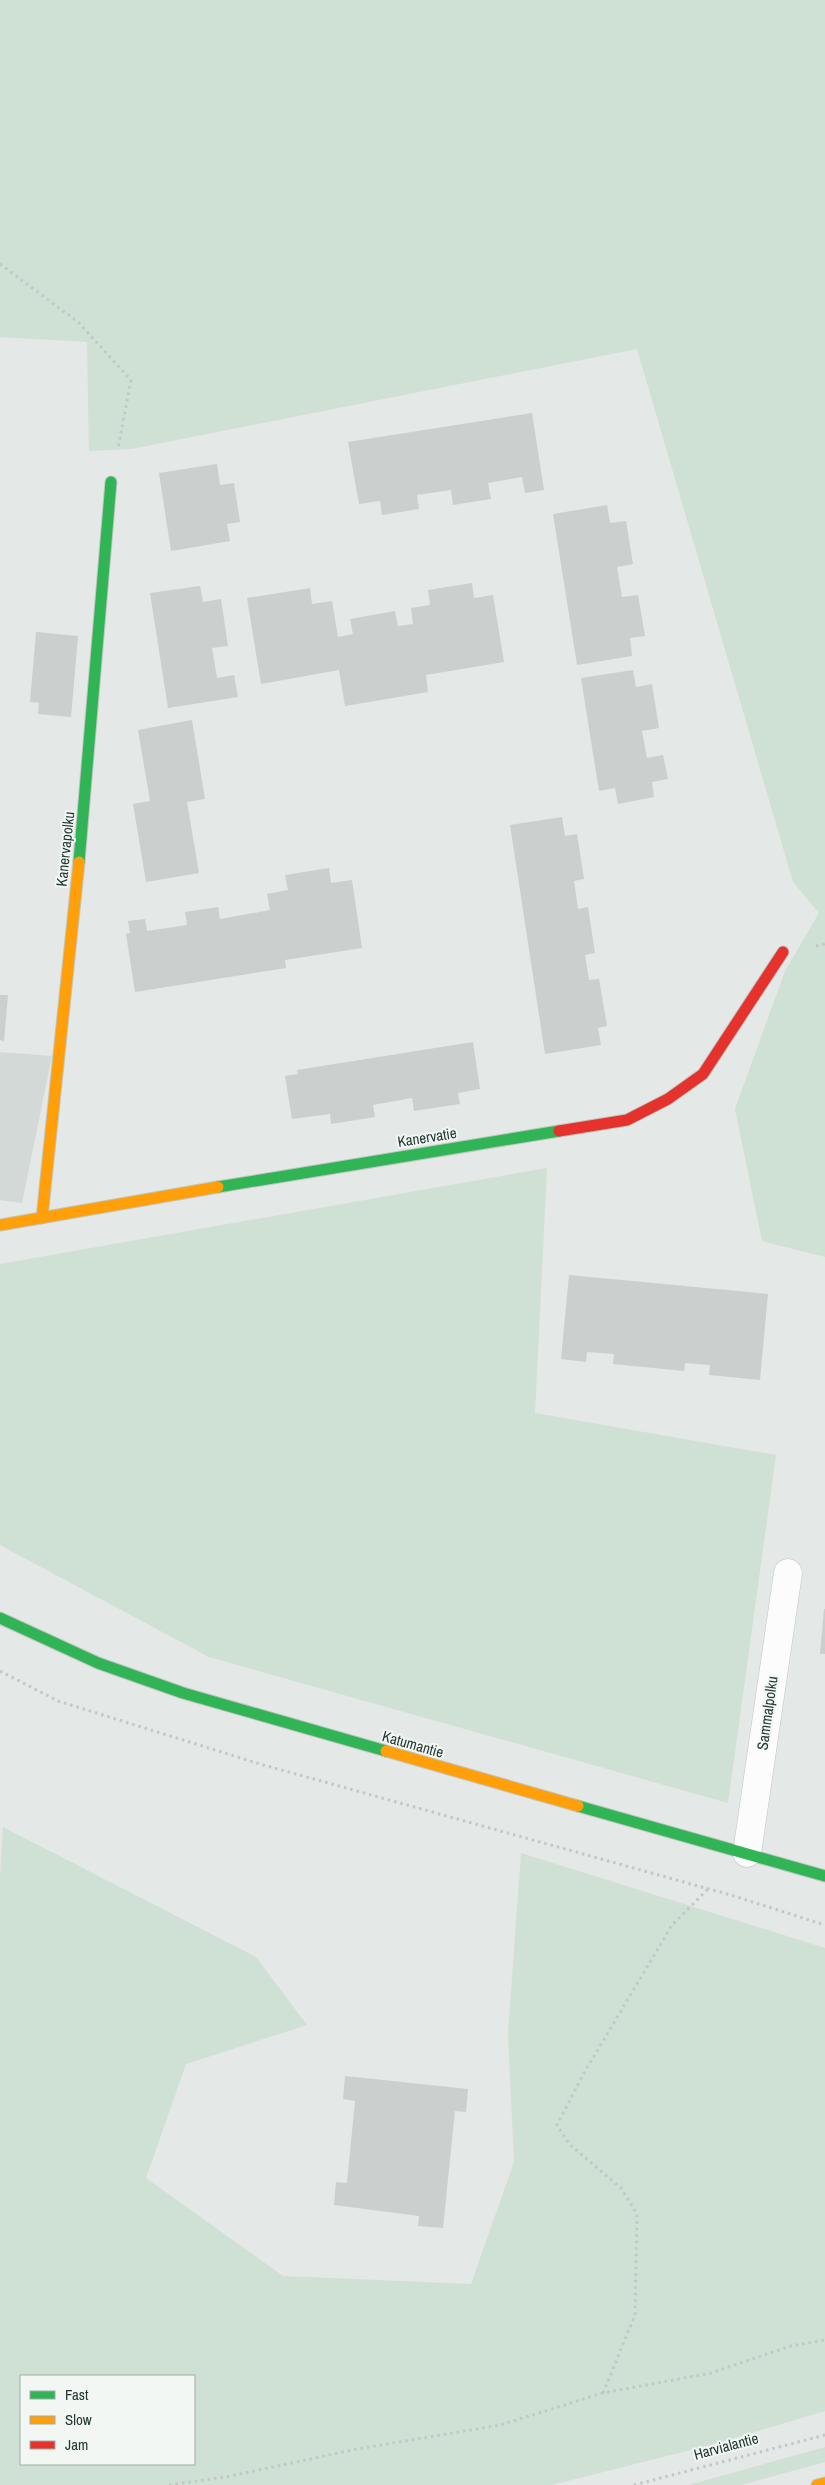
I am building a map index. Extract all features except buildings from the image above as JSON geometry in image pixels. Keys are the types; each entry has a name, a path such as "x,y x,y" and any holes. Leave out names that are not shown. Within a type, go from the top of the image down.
{"street":[{"name":"Kanervapolku","path":"42,1218 85,799 111,482"},
{"name":"Kanervatie","path":"0,1225 351,1164 627,1120 668,1099 703,1074 783,952"},
{"name":"Sammalpolku","path":"747,1853 788,1573"},
{"name":"Katumantie","path":"0,1618 98,1663 183,1693 825,1876"},
{"path":"818,2485 825,2483"}],"path":[{"path":"0,264 78,322 131,380 111,482"},
{"path":"0,1671 58,1701 260,1764 708,1889 825,1925"},
{"path":"603,2394 635,2315 637,2214 621,2188 569,2144 557,2125 584,2073 672,1925 708,1889"},
{"path":"169,2485 226,2477 357,2449 500,2425 603,2394 711,2373 791,2346 825,2340"},
{"name":"Harvialantie","path":"634,2485 825,2435"}],"shaded area":[{"path":"0,1052 52,1056 22,1203 0,1200"}],"green space":[{"path":"0,0 825,0 825,1257 762,1241 735,1109 785,971 819,913 793,882 637,349 131,449 89,451 87,342 0,337"},
{"path":"547,1168 535,1413 776,1455 728,1803 209,1657 0,1545 0,1264"},
{"path":"3,1827 256,1957 307,2025 186,2064 146,2178 283,2276 471,2284 514,2162 508,2034 521,1853 825,1948 825,2411 718,2443 552,2485 0,2485 0,1878"},
{"path":"825,2447 825,2462 741,2485 689,2485"}],"traffic: fast":[{"path":"79,862 111,482"},
{"path":"218,1187 559,1131"},
{"path":"0,1618 98,1663 183,1693 386,1751"},
{"path":"578,1806 825,1876"}],"traffic: slow":[{"path":"42,1218 79,862"},
{"path":"0,1225 218,1187"},
{"path":"386,1751 578,1806"},
{"path":"817,2485 825,2483"}],"traffic: jam":[{"path":"559,1131 627,1120 668,1099 703,1074 783,952"}]}
